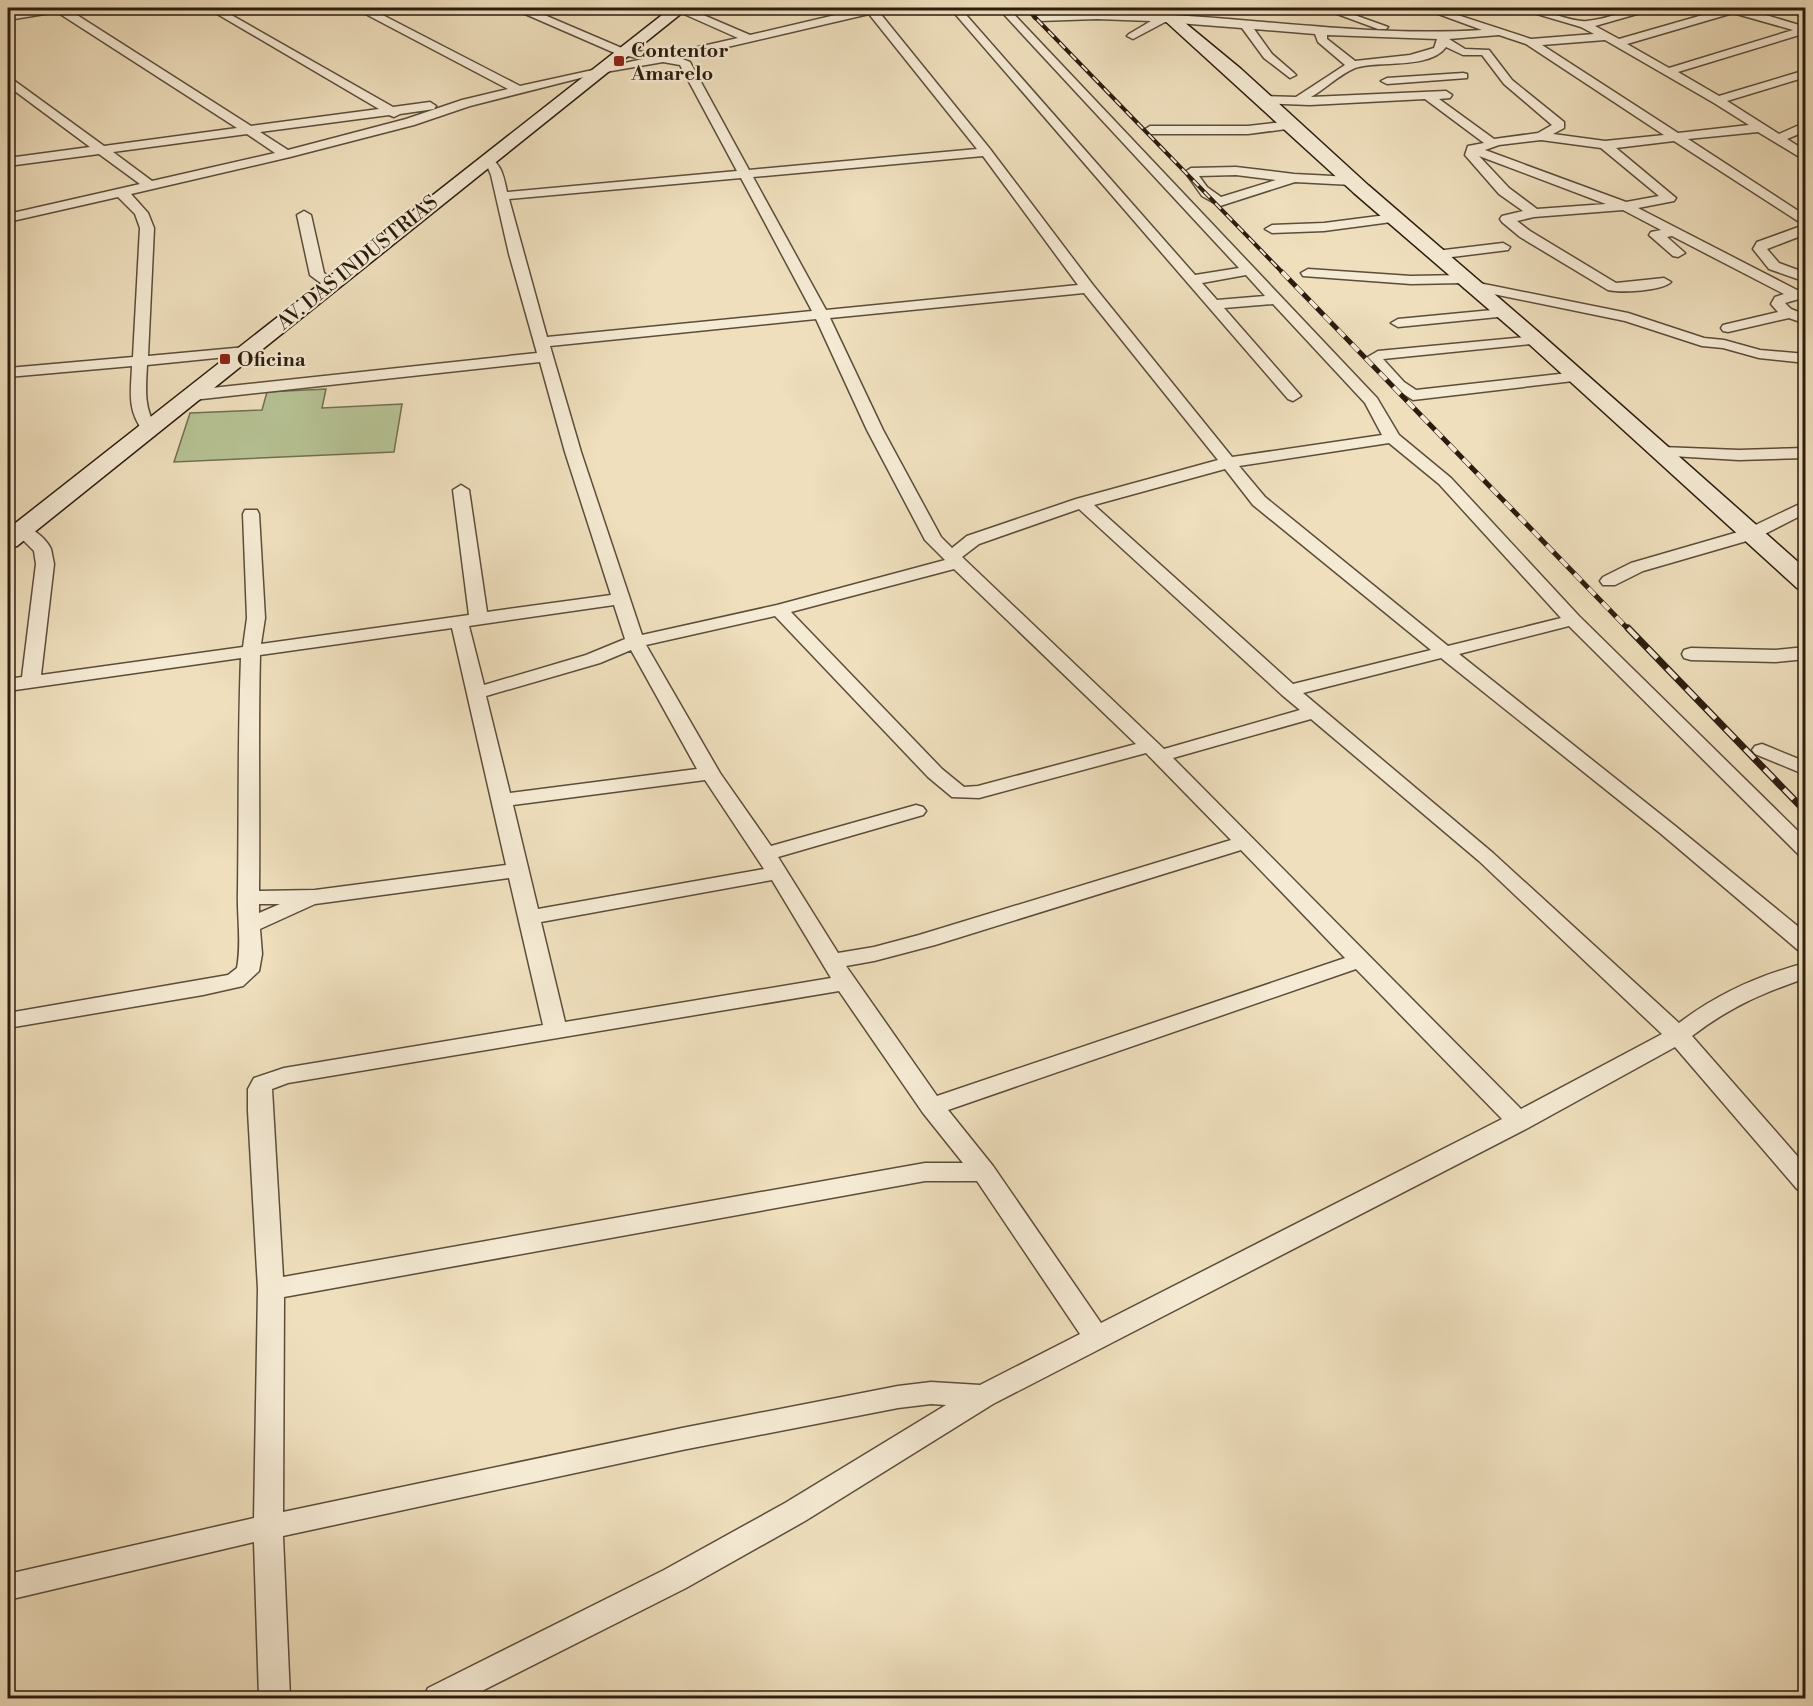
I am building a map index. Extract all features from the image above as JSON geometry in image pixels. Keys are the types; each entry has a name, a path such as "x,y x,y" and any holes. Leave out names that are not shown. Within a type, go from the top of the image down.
{"street":[{"path":"8,17 59,8 286,154"},
{"path":"212,8 410,122"},
{"path":"362,8 521,91"},
{"path":"520,8 621,52 666,58 684,63 821,314 875,430 934,540 1155,751 1519,1122"},
{"path":"680,8 747,38"},
{"name":"AV. DAS INDUSTRIAS","path":"15,535 621,52 680,8"},
{"path":"837,8 850,13"},
{"path":"8,217 286,154 410,122 466,103 600,70 666,58 874,8 1088,288 1227,463 1267,508 1667,829 1806,945"},
{"path":"955,8 1293,396"},
{"path":"1003,8 1372,401 1392,438 1445,481 1573,620 1806,851"},
{"path":"1326,8 1402,35"},
{"path":"1427,8 1530,42 1806,222"},
{"path":"1527,8 1585,25 1718,100 1806,157"},
{"path":"1585,25 1647,8"},
{"path":"1530,42 1612,40 1734,8 1805,30"},
{"path":"1040,18 1164,12 1246,26 1443,39 1500,32"},
{"path":"1133,36 1164,12"},
{"path":"1164,12 1466,282 1536,340 1806,583"},
{"path":"1246,26 1268,56 1290,75"},
{"path":"1320,30 1322,39 1352,64"},
{"path":"1667,72 1805,30"},
{"path":"1443,39 1466,53 1485,52 1508,82 1560,124 1541,136"},
{"path":"1436,52 1443,39"},
{"path":"1298,101 1352,64 1458,49"},
{"path":"1369,63 1387,81 1392,97"},
{"path":"1718,100 1806,73"},
{"path":"1387,81 1463,76"},
{"path":"8,81 152,186"},
{"path":"1263,100 1298,101 1446,95"},
{"path":"1428,96 1493,144"},
{"path":"8,162 390,110 466,103"},
{"path":"1150,130 1248,130 1290,124"},
{"path":"1777,139 1805,127"},
{"path":"1472,149 1501,140 1541,136 1605,145 1758,128"},
{"path":"1605,145 1669,196 1666,199 1625,206 1534,213 1507,219 1525,234 1610,285 1621,288 1664,282"},
{"path":"1472,149 1625,206 1676,231 1769,283 1801,294"},
{"path":"1472,149 1471,155 1504,191 1534,213"},
{"path":"502,196 986,152"},
{"path":"485,161 494,169 573,452 635,642 710,773 771,864 845,983 932,1107 984,1172 1097,1338"},
{"path":"1294,178 1220,202 1209,196 1191,172 1210,171 1352,181"},
{"path":"122,193 134,203 146,222 147,228 139,361 139,407 141,417 149,428"},
{"path":"304,215 316,275 331,284"},
{"path":"1272,229 1324,227 1394,218"},
{"path":"1806,229 1762,245 1760,249 1774,266 1806,278"},
{"path":"1676,231 1656,235 1678,253"},
{"path":"1436,255 1503,247"},
{"path":"1193,280 1250,270"},
{"path":"1308,273 1466,282 1628,317 1702,342 1724,344 1759,354 1806,359"},
{"path":"193,395 821,314 1088,288"},
{"path":"1801,294 1780,300 1778,304 1781,309 1806,320"},
{"path":"1215,305 1276,299"},
{"path":"1398,323 1503,313"},
{"path":"1728,328 1790,314"},
{"path":"1536,340 1378,355 1374,358 1399,385 1413,395 1577,377"},
{"path":"8,373 246,351"},
{"path":"934,540 973,540 1082,503 1227,463 1392,438"},
{"path":"1661,452 1738,455 1806,453"},
{"path":"461,490 479,618"},
{"path":"1082,503 1289,691 1486,857 1678,1035 1806,1183"},
{"path":"1609,581 1637,567 1751,534 1806,506"},
{"path":"8,1021 235,981 248,971 251,954 248,926 250,652 256,618 251,514"},
{"path":"15,535 42,549 44,557 31,682"},
{"path":"476,693 594,659 635,642 779,610 956,559 973,540"},
{"path":"8,685 621,599"},
{"path":"779,610 935,773 959,793 979,792 1314,712"},
{"path":"1289,691 1573,620"},
{"path":"459,621 556,1031"},
{"path":"1691,654 1776,656 1806,653"},
{"path":"1762,750 1806,769"},
{"path":"501,800 710,773"},
{"path":"530,917 771,864 916,811"},
{"path":"832,961 874,954 927,940 1246,842"},
{"path":"248,898 315,897 518,870"},
{"path":"248,926 315,897"},
{"path":"932,1107 1361,960"},
{"path":"439,1698 675,1579 795,1512 983,1396 1519,1122 1678,1035 1714,1008 1759,986 1806,970"},
{"path":"275,1698 268,1527 271,1289 260,1111 262,1084 284,1076 845,983"},
{"path":"925,1172 962,1144"},
{"path":"271,1289 925,1172 984,1172"},
{"path":"8,1587 268,1527 682,1439 898,1397 931,1393 983,1396"}],"green space":[{"path":"326,389 322,408 402,404 394,452 174,462 190,413 262,410 267,392"}],"railway":[{"path":"1026,8 1283,273"},
{"path":"1282,272 1629,630"},
{"path":"1628,628 1806,812"}],"place":[{"name":"Contentor Amarelo","path":"619,61"},
{"name":"Oficina","path":"225,359"}]}
